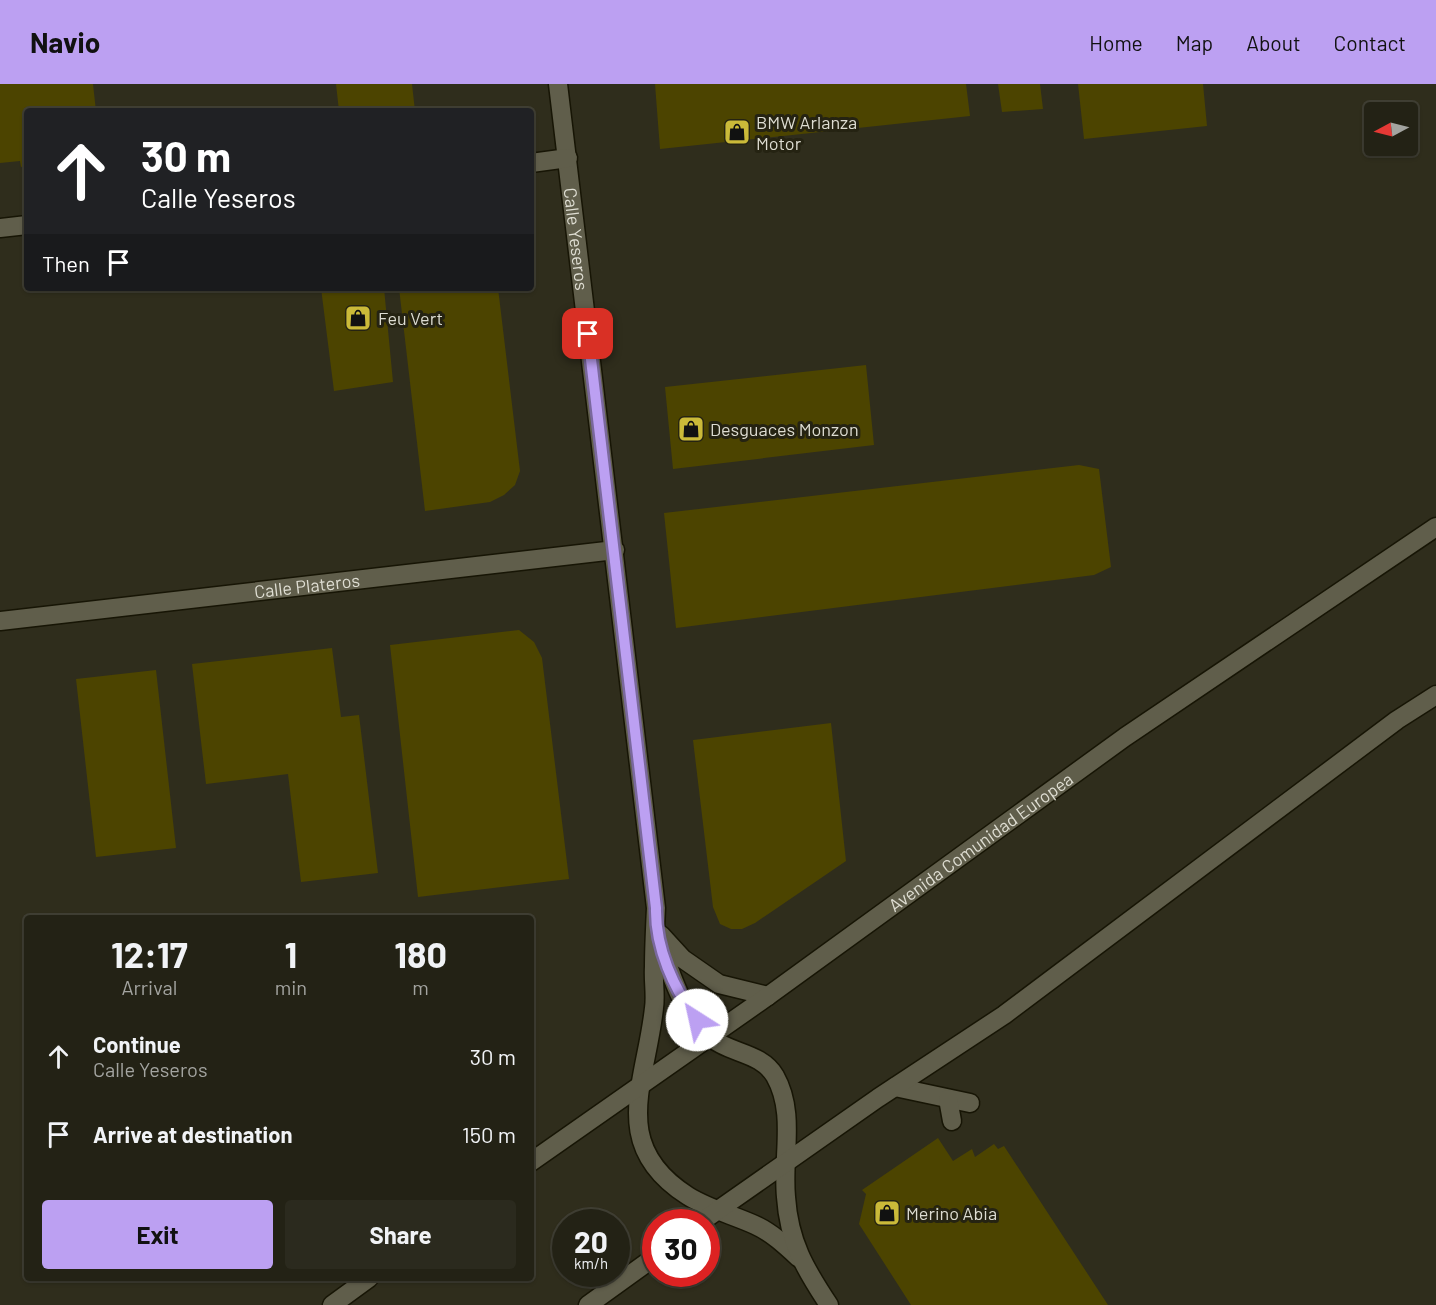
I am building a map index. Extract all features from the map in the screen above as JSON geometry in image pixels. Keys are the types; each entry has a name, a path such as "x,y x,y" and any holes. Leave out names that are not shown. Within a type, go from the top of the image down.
{"street":[{"name":"Calle Yeseros","path":"558,84 656,908 655,1004 649,1051 639,1087"},
{"path":"534,163 568,158"},
{"path":"0,228 24,225"},
{"name":"Avenida Comunidad Europea","path":"534,1160 768,996 1125,737 1436,527"},
{"name":"Calle Plateros","path":"0,621 615,550"},
{"path":"720,1209 785,1162 1004,1015 1397,720 1436,695"},
{"path":"655,929 683,959 719,984 768,996"},
{"path":"655,929 675,986 709,1036 729,1049 747,1054 765,1064 774,1075 788,1115 785,1162 786,1199 799,1258 829,1305"},
{"path":"639,1087 637,1128 645,1153 665,1177 688,1196 713,1209"},
{"path":"895,1087 970,1103"},
{"path":"948,1099 952,1121"},
{"path":"720,1212 757,1226 799,1258"},
{"path":"588,1305 642,1266"},
{"path":"332,1305 365,1281"}],"building":[{"path":"0,84 93,84 96,108 24,108 24,166 21,167 20,161 0,163"},
{"path":"336,84 412,84 415,108 339,108"},
{"name":"BMW Arlanza Motor","path":"655,84 966,84 970,116 660,149"},
{"path":"998,84 1040,84 1043,109 1002,112"},
{"path":"1078,84 1203,84 1207,126 1084,139"},
{"path":"321,291 384,291 393,382 334,391"},
{"path":"399,291 498,291 520,471 515,485 504,495 490,502 425,511"},
{"path":"866,365 874,445 673,469 665,387"},
{"path":"1079,465 1099,469 1111,567 1094,575 676,628 664,513"},
{"path":"519,630 534,642 542,658 569,879 418,897 390,645"},
{"path":"332,648 341,717 359,715 378,873 301,882 288,774 206,784 192,664"},
{"path":"156,670 176,848 96,857 76,679"},
{"path":"831,723 846,861 755,923 742,929 731,929 720,924 713,907 693,740"},
{"path":"938,1138 953,1161 972,1149 975,1157 994,1144 998,1149 1004,1146 1108,1305 911,1305 859,1224 866,1194 862,1190"}],"place":[{"name":"BMW Arlanza Motor","path":"737,132"},
{"name":"Feu Vert","path":"358,318"},
{"name":"Desguaces Monzon","path":"691,429"},
{"name":"Merino Abia","path":"887,1213"}],"route":[{"path":"588,334 656,908 655,929 675,986 697,1020"}]}
